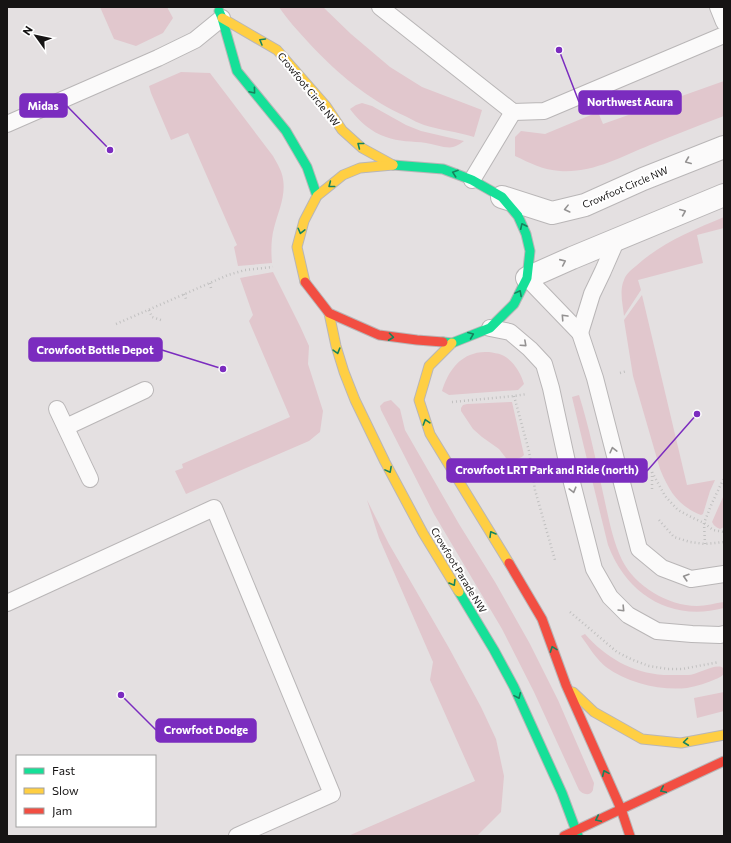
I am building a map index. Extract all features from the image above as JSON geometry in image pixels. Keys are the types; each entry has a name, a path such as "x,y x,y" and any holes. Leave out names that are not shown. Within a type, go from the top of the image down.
{"street":[{"name":"Crowfoot Circle NW","path":"220,13 278,50 326,106 342,130 362,148 393,165"},
{"path":"220,13 237,72 286,131 307,167 317,196"},
{"name":"Crowfoot Circle NW","path":"502,197 552,213 585,205 643,179 724,147"},
{"path":"452,343 379,335 329,313 304,281 297,247 304,221 317,196 342,175 360,168 393,165 444,170 472,180 502,197 518,216 526,234 530,251 528,278 514,304 490,328 452,343 429,366 419,400 430,434 542,620 566,685 621,809 630,836"},
{"path":"528,278 572,258 724,195"},
{"name":"Crowfoot Parade NW","path":"329,313 336,346 355,400 385,462 423,533 494,650 514,687 562,793 577,833"},
{"path":"566,685 594,712 642,739 681,743 724,735"},
{"path":"562,836 577,833 621,809 724,761"}],"lane":[{"path":"380,7 513,112 544,111 724,35"},
{"path":"718,7 724,22"},
{"path":"7,124 158,58 195,40 220,13"},
{"path":"472,180 513,112"},
{"path":"580,333 592,294 617,239"},
{"path":"528,278 580,333 595,378 639,549 662,568 691,579 724,574"},
{"path":"490,328 510,332 530,349 544,364 552,388 568,471 594,569 610,597 628,615 656,631 692,634 724,634"},
{"path":"66,427 145,390"},
{"path":"57,409 90,479"},
{"path":"7,603 214,508 332,794 237,836"}],"path":[{"path":"116,324 228,275 245,270 279,266"},
{"path":"210,283 211,288"},
{"path":"184,294 186,299"},
{"path":"149,310 152,317 161,320"},
{"path":"452,402 532,393"},
{"path":"514,396 529,451 535,490 555,560"},
{"path":"501,471 531,471"},
{"path":"651,494 652,471 665,496 678,510 704,523 713,530 724,532"},
{"path":"705,544 704,523 724,478"},
{"path":"656,514 659,520 674,537 690,542 705,544 724,542"}],"shaded area":[{"path":"100,7 167,7 173,18 163,33 136,46 114,39"},
{"path":"279,7 323,7 351,34 390,67 422,87 482,110 474,137 422,124 392,110 366,94 330,65 319,54"},
{"path":"181,72 210,73 273,156 282,173 284,185 281,204 272,237 272,263 238,266 234,247 237,245 188,133 171,140 149,86"},
{"path":"724,81 724,116 595,167 572,171 560,171 542,168 515,156 515,137 521,131 545,134 598,112 603,124"},
{"path":"362,103 372,106 406,125 421,131 464,141 454,147 447,147 391,139 366,126 350,109"},
{"path":"724,217 724,228 697,235 703,263 638,280 641,290 624,316 622,289 627,274 656,250 689,232"},
{"path":"273,272 309,346 308,364 323,411 320,432 309,441 186,494 175,471 183,468 182,464 290,417 249,321 253,315 240,278"},
{"path":"642,295 687,485 715,480 703,514 701,515 686,507 675,497 663,477 633,376 624,320"},
{"path":"489,352 506,357 516,367 524,384 518,390 449,395 442,391 453,368 457,364 467,356 475,353"},
{"path":"579,395 613,535 622,560 628,569 644,586 664,598 686,605 697,606 724,602 724,608 705,611 686,611 669,607 653,600 639,591 616,563 608,545 572,397"},
{"path":"391,400 400,409 405,430 530,644 558,700 594,783 593,790 590,794 584,794 579,790 534,692 502,629 434,514 381,410 380,406 384,402"},
{"path":"512,402 524,455 509,462 499,449 473,429 461,411 461,408 463,405 467,404"},
{"path":"723,497 724,527 720,529 712,522"},
{"path":"367,500 389,544 481,707 496,739 504,776 501,812 477,836 348,836 475,781 430,680 433,662 379,538"},
{"path":"585,634 610,657 641,671 652,674 688,675 720,667 723,668 724,674 709,682 687,688 677,689 645,685 615,673 602,664 581,636"},
{"path":"724,692 724,711 697,718 694,698"}],"traffic: fast":[{"path":"219,11 237,71 286,131 307,167 317,196"},
{"path":"393,165 443,169 472,180 502,197 518,216 526,234 530,251 527,278 514,304 490,328 452,343 443,342"},
{"path":"459,592 494,650 514,687 562,793 578,836"}],"traffic: slow":[{"path":"222,18 277,50 326,106 342,130 362,148 393,165"},
{"path":"305,282 297,247 304,221 317,196 343,175 360,168 393,165"},
{"path":"329,313 336,346 355,400 385,462 423,533 459,592"},
{"path":"452,343 429,366 419,400 430,434 509,563"},
{"path":"573,692 594,712 642,739 681,743 724,735"}],"traffic: jam":[{"path":"305,282 329,313 379,335 443,342"},
{"path":"509,563 542,619 566,685 621,809 630,836"},
{"path":"564,836 724,761"}],"place":[{"name":"Northwest Acura","path":"559,50"},
{"name":"Midas","path":"110,150"},
{"name":"Crowfoot Bottle Depot","path":"223,369"},
{"name":"Crowfoot LRT Park and Ride (north)","path":"697,414"},
{"name":"Crowfoot Dodge","path":"121,695"}]}
